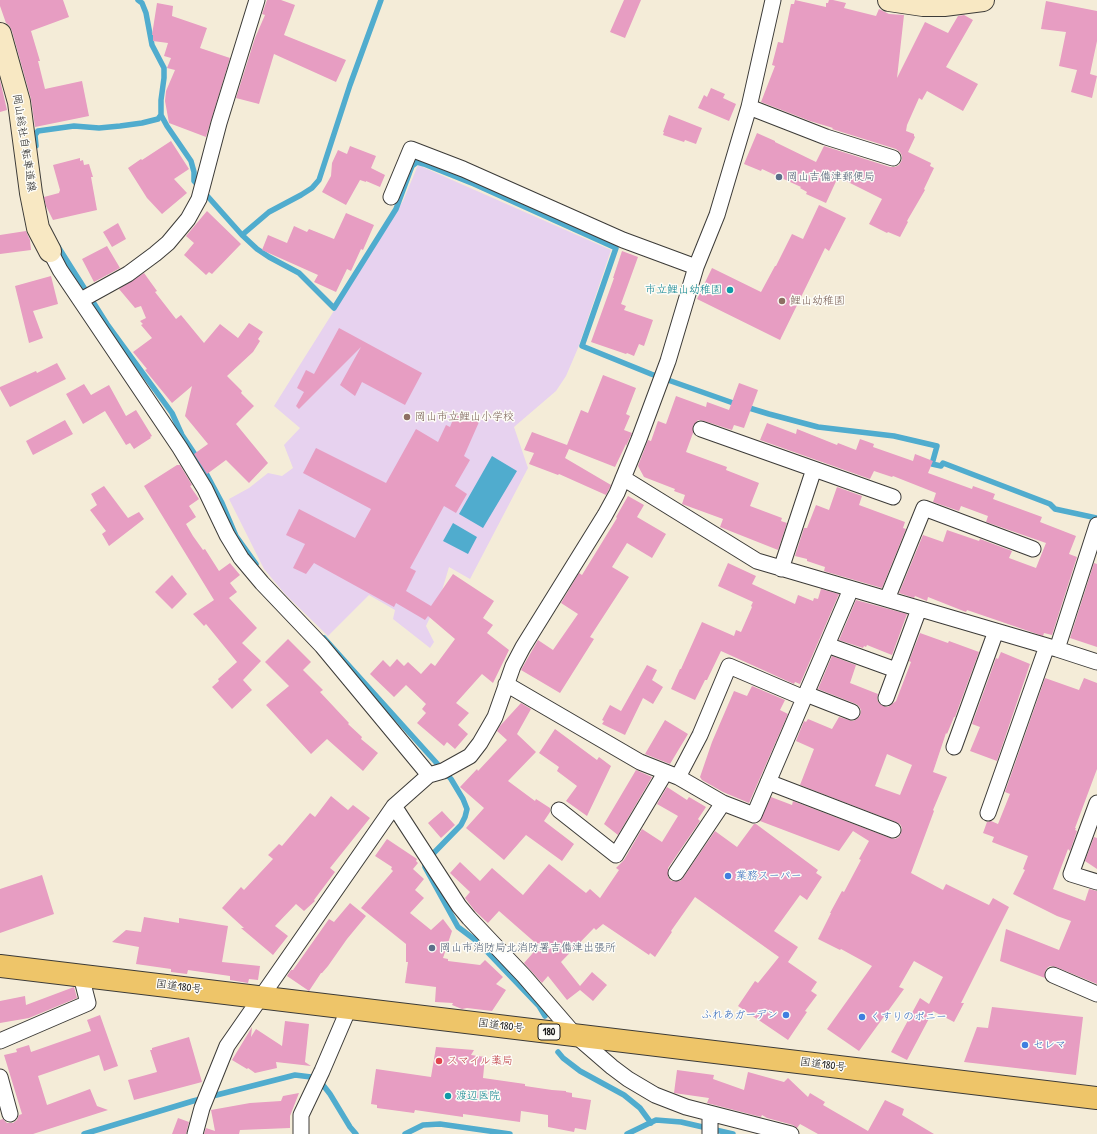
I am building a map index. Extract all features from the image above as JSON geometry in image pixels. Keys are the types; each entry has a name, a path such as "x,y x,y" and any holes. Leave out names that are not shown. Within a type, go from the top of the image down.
{"highway":[{"name":"国道180号","path":"0,966 1097,1098"}],"main road":[{"path":"888,0 923,5 944,5 983,0"},
{"name":"岡山総社自転車道線","path":"0,34 19,102 31,193 38,228 50,251"}],"street":[{"path":"80,300 128,274 155,254 168,243 188,218 199,199 219,123 257,0"},
{"path":"195,1134 202,1108 227,1046 394,806 429,775 443,771 470,756 480,743 495,718 506,684 522,647 605,515 623,478 639,439 668,361 696,267 716,215 749,107 773,0"},
{"path":"749,107 826,137 893,158"},
{"path":"391,196 411,149 463,169 623,240 696,267"},
{"path":"50,251 60,270 187,460 205,489 227,535 242,558 262,583 322,646 429,775"},
{"path":"700,429 893,497"},
{"path":"781,568 814,469"},
{"path":"623,478 757,561 1097,662"},
{"path":"886,599 924,508 1033,549"},
{"path":"988,813 1052,648 1097,525"},
{"path":"506,684 640,762 671,775 723,803 754,815 851,589"},
{"path":"886,698 919,609"},
{"path":"954,746 996,631"},
{"path":"827,645 896,670"},
{"path":"559,810 616,855 700,735 729,666 805,696 852,712"},
{"path":"768,782 893,830"},
{"path":"676,873 723,803"},
{"path":"1097,803 1071,874 1097,882"},
{"path":"394,806 459,906 576,1035 612,1067 628,1079 655,1095 686,1107 791,1134"},
{"path":"1053,975 1097,994"},
{"path":"0,1041 88,1003 81,976"},
{"path":"301,1134 301,1115 349,1008"},
{"path":"0,1077 10,1114"},
{"path":"710,1114 710,1134"}],"shaded area":[{"name":"岡山市立鯉山小学校","path":"418,165 611,250 578,348 566,376 556,391 514,427 528,468 470,579 449,567 441,594 426,626 434,642 430,648 393,619 395,610 369,595 328,636 285,594 264,569 229,499 249,488 268,473 282,476 293,468 284,445 300,428 274,406 403,201"}],"water":[{"path":"492,456 517,471 483,528 459,514"},
{"path":"453,523 477,537 468,554 443,541"}],"building":[{"path":"0,0 63,0 69,17 31,31 40,61 38,61 45,89 82,81 89,116 35,127 31,99 12,31 6,23 0,6"},
{"path":"267,0 281,0 295,5 284,35 346,60 336,82 274,54 259,104 236,98 255,38 265,15 262,14"},
{"path":"624,0 641,0 625,38 610,32"},
{"path":"795,0 826,7 826,3 828,3 829,0 833,0 846,3 844,8 876,16 879,9 889,14 904,15 897,78 925,22 948,33 958,16 964,15 973,20 946,67 978,84 963,111 927,91 922,100 919,98 907,125 906,131 914,134 915,137 908,152 931,163 930,166 934,168 924,189 925,190 907,221 908,222 900,237 888,232 887,233 869,224 882,199 838,177 826,203 806,194 807,192 800,188 801,187 762,169 761,171 744,164 757,133 816,162 824,146 890,167 899,165 902,160 900,152 896,149 832,129 833,128 810,121 761,102 775,66 772,65 778,42 783,43 791,4 794,4"},
{"path":"1046,1 1097,11 1097,41 1090,74 1097,76 1092,98 1071,92 1077,70 1059,66 1066,32 1041,29"},
{"path":"157,3 173,6 172,16 207,28 200,48 230,58 206,137 169,123 165,101 166,91 175,70 167,68 171,58 164,56 168,43 153,41 152,35"},
{"path":"0,80 7,110 0,112"},
{"path":"711,88 725,94 723,98 736,104 729,121 698,108 704,95 707,97"},
{"path":"669,115 702,128 696,144 685,140 684,142 663,135"},
{"path":"171,141 189,169 174,179 187,193 162,214 147,198 128,168"},
{"path":"350,146 376,156 371,168 385,175 380,187 360,180 346,205 322,192 331,176 332,163 338,150 347,154"},
{"path":"80,158 80,161 83,160 84,165 89,164 93,177 91,177 97,210 53,220 46,206 44,197 59,193 60,190 53,165"},
{"name":"市立鯉山幼稚園","path":"819,205 846,218 829,251 825,248 780,340 697,299 712,268 761,292 792,234 803,239"},
{"path":"207,211 241,244 212,274 209,272 206,275 184,255 194,243 186,236"},
{"path":"346,213 374,225 363,250 361,249 351,271 347,269 336,292 314,282 318,275 262,250 268,235 287,243 294,226 307,232 309,229 334,239"},
{"path":"118,223 126,239 112,247 103,232"},
{"path":"26,231 30,240 31,250 0,254 0,235"},
{"path":"107,246 120,268 94,282 82,259"},
{"path":"622,251 638,257 621,304 626,306 624,310 653,320 644,346 639,344 634,356 591,342"},
{"path":"144,273 157,291 155,292 176,319 181,315 204,343 220,324 238,338 249,323 263,332 258,339 260,341 253,352 227,376 254,406 236,424 268,463 249,483 226,460 207,474 194,454 208,444 185,416 192,386 172,403 145,370 147,369 133,352 152,338 141,325 143,324 140,321 146,318 141,306 135,308 119,289"},
{"path":"51,276 58,304 33,311 43,338 29,343 15,286"},
{"path":"339,328 422,373 405,405 362,382 355,396 340,385 361,347 299,409 296,406 304,392 297,388 306,370 314,374"},
{"path":"57,363 66,379 10,407 0,387 36,371 37,373"},
{"path":"603,375 636,388 626,414 630,416 624,430 632,433 615,467 569,449 565,458 611,485 606,495 559,474 558,475 529,464 534,453 524,450 532,432 567,445 581,410 588,413"},
{"path":"739,383 758,390 744,428 734,425 732,430 698,420 693,426 693,433 686,452 727,467 726,470 759,483 750,506 782,518 781,521 787,523 778,550 720,527 723,519 682,504 685,495 674,491 675,489 644,477 638,466 648,440 651,441 658,421 666,424 676,396 706,407 707,402 729,410"},
{"path":"84,384 91,395 109,385 126,416 136,410 152,436 150,437 151,438 134,449 130,443 126,445 105,411 83,424 66,394"},
{"path":"456,412 479,422 464,456 470,460 455,486 467,494 456,513 444,506 410,568 416,571 406,591 431,606 453,574 494,601 483,618 493,625 487,633 509,650 493,683 482,674 456,703 469,713 458,725 468,734 455,749 447,742 444,746 417,723 426,713 422,709 426,704 406,685 394,697 370,674 383,660 390,667 397,659 404,666 408,662 421,674 431,663 435,666 455,639 428,616 425,620 396,603 394,607 314,563 306,574 293,568 305,544 286,535 299,509 355,538 371,509 303,473 316,448 386,483 416,429 438,442 446,425 450,427"},
{"path":"65,420 73,434 33,455 26,441"},
{"path":"767,423 796,434 797,429 837,445 838,443 856,450 860,439 874,444 873,447 913,461 915,454 933,461 928,473 972,489 973,486 995,494 993,499 1042,517 1040,522 1076,536 1069,554 1077,557 1052,635 1044,633 1043,636 967,610 966,612 928,597 927,601 915,596 914,598 899,593 923,535 943,542 947,530 979,541 980,539 1012,551 1009,558 1036,568 1046,543 986,522 988,516 961,506 959,511 933,502 936,493 893,476 892,477 874,471 870,479 760,440"},
{"path":"177,465 180,465 192,485 190,486 199,499 189,506 196,517 186,524 219,571 230,563 240,575 230,583 237,592 229,598 257,628 242,643 261,661 243,680 252,690 232,709 212,687 219,681 218,679 237,662 206,624 204,626 193,614 214,600 144,486"},
{"path":"104,486 128,518 139,512 144,519 109,546 102,534 106,531 90,510 97,505 91,494"},
{"path":"837,487 862,496 859,505 905,522 903,528 906,529 882,588 824,571 825,567 807,561 807,559 795,556 804,528 807,528 816,505 829,510"},
{"path":"628,496 644,505 637,517 666,534 652,558 627,543 612,567 629,577 590,637 594,639 560,693 521,670 538,640 553,650 578,614 561,603 579,573 582,575 617,518 616,517"},
{"path":"728,563 756,576 752,584 795,604 798,595 813,601 814,598 818,599 821,589 839,594 800,684 795,682 794,684 721,651 707,680 705,680 695,700 671,689 702,622 734,636 736,630 741,632 752,607 753,602 718,586"},
{"path":"1094,563 1097,564 1097,647 1070,638"},
{"path":"172,575 187,594 172,609 155,592"},
{"path":"856,600 907,614 892,655 867,645 863,648 839,640"},
{"path":"920,633 948,643 949,641 979,652 955,717 947,734 946,733 933,772 947,777 933,810 934,811 911,873 943,890 946,884 989,905 993,898 1009,907 961,1003 964,1003 954,1022 933,1011 907,1060 891,1052 920,998 929,1004 943,977 914,961 899,987 904,989 859,1051 827,1029 872,966 841,949 840,950 818,939 830,913 842,891 844,892 861,860 859,859 869,841 853,831 839,851 760,821 771,797 792,805 793,801 890,838 895,839 899,837 902,828 900,824 800,785 814,749 796,741 804,721 806,722 808,719 832,729 839,717 853,721 860,716 861,710 856,704 818,689 832,656 856,665 850,683 878,694 877,699 879,703 888,707 896,701 911,662 909,661","holes":["887,754 912,765 900,795 875,786"]},
{"path":"288,639 311,662 303,670 323,690 320,692 349,723 348,724 362,737 361,739 378,753 363,771 327,739 311,754 266,705 289,686 265,662"},
{"path":"1001,652 1030,664 997,761 970,751 980,727 972,724 996,658 998,659"},
{"path":"647,665 657,670 652,680 663,687 653,704 643,698 625,735 602,724 604,721 602,720 610,705 621,711"},
{"path":"1045,678 1079,690 1084,678 1097,683 1097,769 1075,828 1077,831 1070,851 1068,849 1053,889 1085,901 1089,889 1097,891 1097,984 1056,967 1050,966 1047,968 1045,978 1000,961 1006,929 1059,950 1071,921 1057,916 1013,894 1025,870 1023,869 1028,856 992,842 994,837 983,833 987,822 991,821 998,824 1010,794 1005,792"},
{"path":"752,686 785,700 780,710 788,714 749,803 723,792 702,780 700,777 712,742 734,691 747,696"},
{"path":"521,703 531,709 517,734 536,752 508,781 535,801 536,799 550,808 550,812 544,821 574,844 562,861 526,835 504,860 466,828 484,808 460,787 477,769 478,771 507,740 497,731"},
{"path":"665,720 688,734 670,764 645,754"},
{"path":"555,729 597,760 599,757 611,766 587,816 566,801 577,786 557,771 559,767 539,753"},
{"path":"636,770 652,777 618,835 604,824"},
{"path":"667,787 687,800 689,797 706,807 698,819 700,821 668,868 668,877 671,881 680,881 683,878 715,831 737,847 754,824 818,870 816,873 822,877 807,900 800,895 774,931 798,947 788,962 817,982 811,991 817,995 805,1011 807,1012 788,1040 738,1006 755,981 758,983 779,957 695,897 655,957 650,953 649,955 603,924 596,930 594,928 561,962 580,986 592,972 607,985 593,1001 580,990 567,1000 548,976 542,983 524,963 539,946 499,911 488,923 475,911 465,898 470,892 450,873 460,862 480,881 492,868 523,895 549,864 586,893 590,889 600,898 619,870 616,868 624,860 642,829 662,842 678,816 657,804"},
{"path":"331,796 348,810 353,805 370,818 330,868 335,872 314,900 315,901 304,911 296,904 275,926 288,936 273,955 241,928 244,928 222,908 241,887 244,890 273,859 268,855 279,844 282,846 310,813 315,817"},
{"path":"442,811 455,825 441,838 428,823"},
{"path":"1094,837 1097,838 1097,869 1085,861"},
{"path":"387,839 417,859 416,861 418,863 413,869 424,879 415,890 424,898 410,913 431,930 443,919 452,931 443,958 448,959 448,961 480,965 485,960 503,977 496,984 506,990 492,1011 467,1008 462,1009 452,1005 453,1003 435,1002 436,987 405,983 408,962 406,962 406,944 361,908 393,871 391,869 392,867 375,856"},
{"path":"42,875 54,914 0,933 0,889"},
{"path":"350,903 366,916 321,973 309,991 287,976 291,970 293,970 329,919 334,922"},
{"path":"144,917 179,923 179,918 228,926 222,962 260,966 258,980 249,979 248,983 230,980 230,976 188,970 187,974 171,972 171,969 136,964 139,947 112,942 126,930 141,932"},
{"path":"74,987 77,998 29,1018 0,1023 0,1001 25,996 26,1005"},
{"name":"セレマ","path":"992,1007 1083,1017 1076,1075 964,1062 977,1027 988,1028"},
{"path":"100,1015 118,1066 104,1071 99,1055 38,1076 47,1105 90,1089 97,1106 108,1110 33,1134 0,1134 0,1120 3,1119 7,1123 13,1123 17,1120 19,1115 22,1114 4,1055 17,1052 16,1049 29,1045 31,1052 91,1031 87,1020"},
{"path":"285,1021 309,1024 305,1062 311,1066 276,1062 277,1068 255,1073 232,1060 252,1027 251,1037 256,1029 282,1046"},
{"path":"189,1037 202,1082 134,1100 128,1080 157,1072 150,1050 152,1050 152,1048"},
{"name":"渡辺医院","path":"436,1047 474,1050 471,1055 485,1057 483,1078 525,1084 525,1086 566,1091 572,1093 572,1097 591,1100 586,1130 575,1128 574,1132 548,1127 548,1115 521,1111 520,1122 463,1114 463,1117 415,1110 414,1113 377,1108 377,1105 371,1104 376,1069 431,1077"},
{"path":"677,1070 714,1075 713,1079 744,1090 748,1072 784,1082 788,1078 808,1097 810,1093 825,1102 823,1105 868,1131 885,1100 904,1109 902,1115 934,1134 818,1134 800,1124 797,1128 793,1125 767,1118 762,1115 761,1117 707,1103 709,1098 674,1093"},
{"path":"299,1093 290,1116 290,1128 240,1130 239,1134 204,1134 206,1128 215,1131 211,1110 250,1103 281,1101 283,1096"},
{"path":"178,1118 189,1122 186,1134 172,1134"}],"waterway":[{"path":"36,146 35,135 38,131 74,126 99,128 120,126 158,119 161,115 164,68 152,45 146,13 142,3 138,0"},
{"path":"161,115 191,161 194,172 194,181 242,235 269,212 312,188 319,180 350,85 381,0"},
{"path":"242,235 257,249 299,273 334,308 396,209 412,166 417,162 424,164 474,184 616,248 582,346 651,374 769,414 818,427 894,436 937,446 932,464 941,466 943,463 1050,504 1055,509 1097,518"},
{"path":"57,245 107,324 172,413 182,435 200,462 222,503 236,536 256,564"},
{"path":"324,638 451,779 463,799 467,809 461,825 425,862 425,867 458,927 478,942 539,1006 545,1016"},
{"path":"558,1052 563,1058 580,1071 624,1095 640,1108 651,1123"},
{"path":"84,1134 193,1101 295,1075 311,1077 323,1085 356,1134"},
{"path":"627,1134 656,1120 681,1122 733,1134"},
{"path":"405,1134 423,1125 440,1124 510,1134"}],"place":[{"name":"岡山吉備津郵便局","path":"779,177"},
{"name":"市立鯉山幼稚園","path":"730,290"},
{"name":"鯉山幼稚園","path":"782,301"},
{"name":"岡山市立鯉山小学校","path":"407,417"},
{"name":"業務スーパー","path":"728,876"},
{"name":"岡山市消防局北消防署吉備津出張所","path":"432,948"},
{"name":"ふれあガーデン","path":"786,1015"},
{"name":"くすりのポニー","path":"862,1017"},
{"name":"セレマ","path":"1025,1045"},
{"name":"スマイル薬局","path":"439,1061"},
{"name":"渡辺医院","path":"448,1096"}]}
